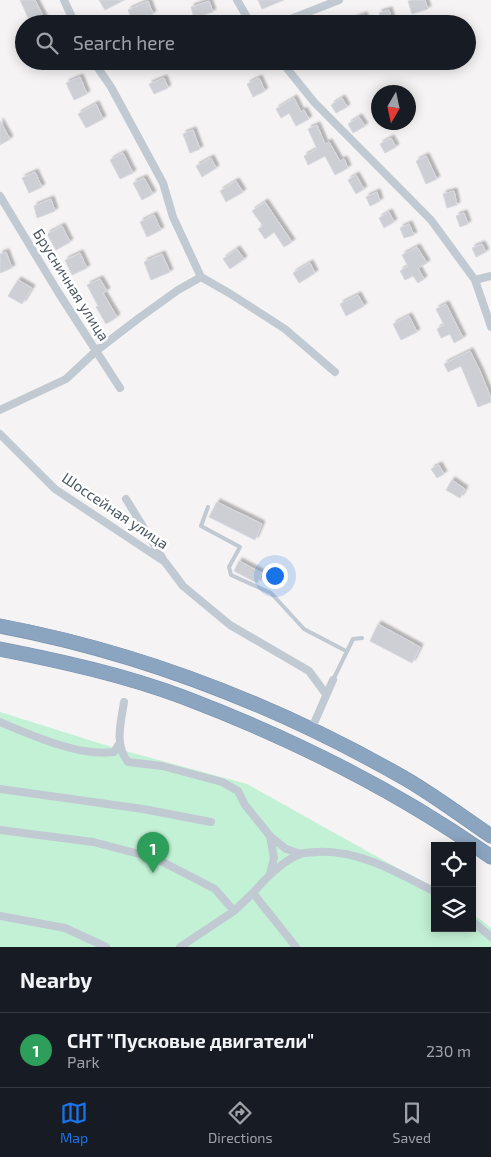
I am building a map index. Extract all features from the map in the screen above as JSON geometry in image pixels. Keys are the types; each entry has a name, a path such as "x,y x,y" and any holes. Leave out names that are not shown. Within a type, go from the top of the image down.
{"highway":[{"path":"0,626 38,633 106,650 176,672 312,730 407,780 491,836"},
{"path":"0,649 70,663 129,680 182,697 236,719 319,756 367,781 417,809 491,857"}],"street":[{"path":"64,0 71,15"},
{"path":"236,0 246,15"},
{"path":"301,15 340,0"},
{"path":"99,70 111,87 163,183 173,217 201,277 286,329 335,372"},
{"path":"288,70 314,102 431,220 475,280 491,327"},
{"name":"Брусничная улица","path":"0,196 58,292 120,388"},
{"path":"475,280 491,276"},
{"path":"0,410 66,379 96,351 139,318 178,290 201,277"},
{"name":"Шоссейная улица","path":"0,434 55,489 164,562 183,586 230,625 309,671 326,694"},
{"path":"126,499 164,562"},
{"path":"312,730 333,680"},
{"path":"124,702 120,744 122,754 128,762 162,766 222,782 238,790 245,805 270,836 286,849 301,854 323,852 350,855 386,866 431,890"},
{"path":"0,722 64,746 97,752 114,752 120,744"},
{"path":"0,789 143,809 211,822"},
{"path":"0,830 92,842 155,858 215,888 234,911"},
{"path":"270,836 274,858 270,874"},
{"path":"180,947 192,944 234,911 270,874 301,854"},
{"path":"253,893 296,947"},
{"path":"0,916 65,928 106,947"},
{"path":"476,924 491,937"}],"lane":[{"path":"208,508 200,526 240,546 229,567 231,575 271,593 304,629 346,651"},
{"path":"333,680 352,639 362,638"}],"green space":[{"path":"0,712 118,749 247,784 431,887 431,932 476,932 476,916 491,928 491,947 0,947"}],"building":[{"path":"20,0 35,0 42,15 27,15"},
{"path":"99,0 124,0 105,10"},
{"path":"258,0 284,0 262,9"},
{"path":"425,0 428,9 412,14 408,1"},
{"path":"148,1 153,14 130,15 128,10"},
{"path":"209,1 213,12 204,15 193,15 191,7"},
{"path":"389,10 390,15 380,15 379,13"},
{"path":"80,77 87,94 74,100 66,83"},
{"path":"164,78 168,88 154,94 149,84"},
{"path":"259,78 265,91 253,97 247,84"},
{"path":"294,98 301,112 304,110 309,119 296,126 289,113 281,118 276,109"},
{"path":"342,98 347,107 336,113 331,105"},
{"path":"96,104 103,119 86,128 78,114"},
{"path":"359,117 365,126 353,133 348,124"},
{"path":"0,121 10,139 0,145"},
{"path":"317,125 325,144 329,142 340,161 344,159 348,168 335,175 325,156 308,165 304,156 317,149 308,129"},
{"path":"193,130 200,149 190,153 183,134"},
{"path":"391,138 396,147 385,153 380,144"},
{"path":"123,153 133,173 120,179 110,160"},
{"path":"426,156 437,179 426,184 416,161"},
{"path":"211,158 216,168 202,177 196,166"},
{"path":"35,172 42,187 29,193 22,178"},
{"path":"356,175 364,189 356,194 348,180"},
{"path":"144,178 153,194 142,200 133,183"},
{"path":"236,181 243,192 226,202 220,191"},
{"path":"454,191 457,205 447,208 443,194"},
{"path":"377,192 380,201 370,206 366,197"},
{"path":"51,199 55,211 37,218 34,206"},
{"path":"265,202 292,242 284,247 274,232 265,239 258,229 263,226 252,211"},
{"path":"389,212 394,222 384,228 379,218"},
{"path":"464,213 468,224 460,227 456,216"},
{"path":"154,215 161,230 147,237 140,222"},
{"path":"409,224 414,235 404,238 400,228"},
{"path":"62,226 70,242 56,250 47,234"},
{"path":"482,244 486,252 476,257 472,248"},
{"path":"417,247 427,263 418,268 424,279 418,283 413,276 405,280 400,271 408,266 402,255"},
{"path":"237,249 244,259 230,269 223,259"},
{"path":"6,252 12,268 0,273 0,254"},
{"path":"80,253 87,268 72,275 65,260"},
{"path":"162,254 170,272 151,280 144,262"},
{"path":"310,263 315,273 299,283 293,273"},
{"path":"100,279 107,291 103,293 117,317 106,324 96,307 98,306 87,285"},
{"path":"18,280 32,288 22,304 8,296"},
{"path":"358,295 364,306 346,316 340,304"},
{"path":"446,304 463,338 454,343 450,334 441,338 437,329 444,325 436,309"},
{"path":"409,316 417,332 401,340 393,324"},
{"path":"470,351 491,398 491,402 478,407 461,366 448,372 444,364"},
{"path":"439,465 444,474 437,478 431,469"},
{"path":"452,480 465,489 460,498 446,490"},
{"path":"217,502 262,524 255,540 209,517"},
{"path":"239,561 262,573 257,583 234,571"},
{"path":"378,624 420,647 412,663 370,641"}],"place":[{"name":"СНТ \"Пусковые двигатели\"","path":"153,873"}]}
